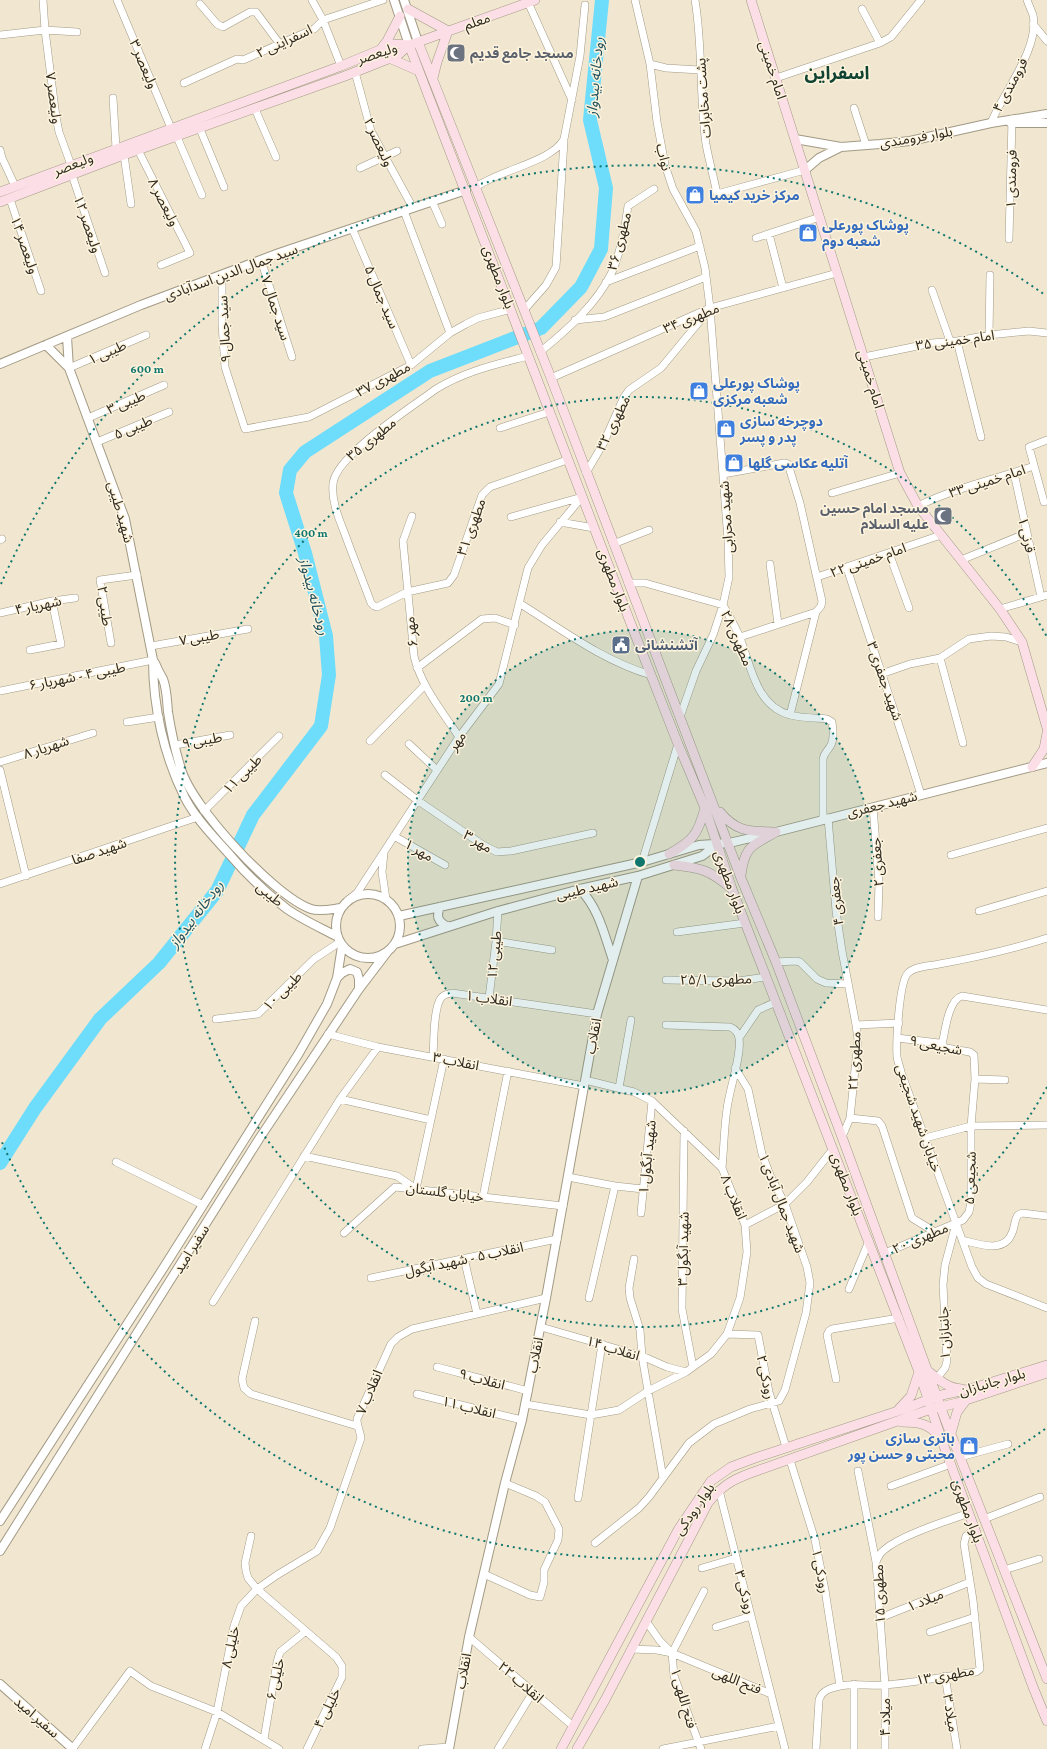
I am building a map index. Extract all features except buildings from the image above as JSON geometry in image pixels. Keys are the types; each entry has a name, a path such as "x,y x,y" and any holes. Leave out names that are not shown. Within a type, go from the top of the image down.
{"main road":[{"name":"امام خمینی","path":"751,0 900,473 918,506 1000,609 1022,642 1044,707 1047,728"},
{"name":"معلم","path":"414,43 530,1"},
{"path":"406,4 448,31 433,78"},
{"path":"381,50 387,42 400,16"},
{"name":"ولیعصر","path":"0,202 72,175 171,128 341,66 394,44 414,43"},
{"name":"ولیعصر","path":"0,192 71,165 119,153 138,150 256,109 398,55 414,43"},
{"name":"بلوار مطهری","path":"414,43 419,71 466,190 567,460 650,675 705,808 745,923 899,1318 920,1361"},
{"name":"بلوار مطهری","path":"414,43 433,78 551,378 642,620 715,806 741,878 776,962 842,1137 885,1253 933,1398 940,1406 1004,1570 1045,1667 1047,1679"},
{"path":"389,58 419,71"},
{"path":"341,66 345,76"},
{"path":"521,338 533,334"},
{"path":"631,624 642,620"},
{"path":"1032,767 1044,749 1047,733"},
{"path":"715,806 733,826 744,830 776,832"},
{"path":"669,854 684,846 693,837 700,827 705,808"},
{"path":"741,878 743,859 747,851 752,846 776,832"},
{"path":"674,864 706,871 717,876 733,891 745,888"},
{"name":"بلوار جانبازان","path":"933,1398 970,1389 1047,1365"},
{"path":"898,1411 911,1396 924,1371 953,1388 970,1389"},
{"name":"بلوار جانبازان","path":"940,1406 966,1400 1047,1373"},
{"name":"بلوار مطهری","path":"933,1398 931,1409 942,1441 1047,1721"},
{"name":"بلوار رودکی","path":"561,1749 678,1530 711,1481 731,1467 933,1398"},
{"path":"896,1422 915,1422 925,1425 932,1428 942,1441 952,1437 954,1417 959,1407 966,1400"},
{"name":"بلوار رودکی","path":"577,1749 708,1503 719,1490 737,1478 940,1406"}],"street":[{"name":"ولیعصر ۷","path":"43,0 45,30 59,132 71,165"},
{"name":"ولیعصر ۳","path":"117,0 171,128"},
{"path":"312,0 341,66"},
{"name":"اسفراینی ۲","path":"184,83 237,59 243,60 314,28 322,20 383,0"},
{"path":"394,0 400,16 414,43"},
{"name":"نواب","path":"635,0 650,64 657,122 665,166 673,189 696,231 706,277 710,308"},
{"name":"پشت مخابرات","path":"694,0 699,24 700,70 706,144 718,194 805,170"},
{"path":"776,78 880,43 891,37 921,0"},
{"name":"فرومندی ۴","path":"991,123 997,108 1022,65 1029,47 1033,16 1027,0"},
{"path":"530,1 572,100"},
{"path":"200,4 217,24 223,27 250,12 256,12 279,43"},
{"path":"406,4 414,43"},
{"path":"524,310 546,285 556,267 564,139 580,56 585,4"},
{"path":"862,9 880,43"},
{"path":"1033,24 1047,41"},
{"path":"0,35 45,30 77,32"},
{"path":"650,64 666,68 700,70"},
{"name":"ولیعصر ۲","path":"355,72 371,130 409,209 450,333"},
{"path":"113,98 119,153 131,204"},
{"path":"854,108 866,145"},
{"path":"256,109 276,157"},
{"name":"بلوار فرومندی","path":"841,147 910,141 991,123 1012,121 1047,114"},
{"name":"بلوار فرومندی","path":"1012,121 1047,123"},
{"name":"فرومندی ۱","path":"1009,239 1012,121"},
{"path":"200,129 224,187"},
{"path":"177,137 202,194"},
{"path":"476,187 487,179 548,155 556,150 564,139"},
{"path":"795,139 841,147"},
{"path":"805,170 819,158 841,147"},
{"path":"0,150 2,158 15,186"},
{"name":"ولیعصر ۸","path":"138,150 190,253 161,265"},
{"path":"360,168 385,158 397,151"},
{"name":"ولیعصر ۱۲","path":"72,175 105,273"},
{"name":"مطهری ۳۶","path":"539,350 586,309 606,282 612,272 619,250 628,206 654,189"},
{"name":"سید جمال الدین اسدآبادی","path":"0,364 141,305 261,260 466,190"},
{"name":"ولیعصر ۱۴","path":"10,199 40,290"},
{"path":"432,201 442,224"},
{"path":"756,238 820,217"},
{"name":"سید جمال ۵","path":"352,228 412,365"},
{"path":"769,234 783,288"},
{"path":"606,282 700,246"},
{"name":"سید جمال ۷","path":"261,260 292,357"},
{"name":"مطهری ۳۴","path":"551,378 710,308 837,273"},
{"name":"سید جمال ۹","path":"222,275 222,324 226,367 245,429"},
{"path":"989,334 990,275"},
{"path":"575,320 604,318 706,277"},
{"path":"932,290 950,341"},
{"name":"مطهری ۳۲","path":"586,473 603,444 624,397 629,390 661,368 710,308"},
{"name":"شهید محرابی","path":"680,717 696,671 713,635 723,605 729,577 723,474 710,308"},
{"name":"مطهری ۳۷","path":"245,429 309,417 412,365 450,333 478,318 511,309"},
{"name":"امام خمینی ۳۵","path":"864,357 906,347 957,341 989,334 1029,331 1047,333"},
{"name":"طیبی ۱","path":"69,368 146,335"},
{"name":"شهید طیبی","path":"67,337 69,368 125,519 153,660 153,684 159,717 165,746 173,772 186,799 222,832"},
{"path":"957,341 981,437"},
{"name":"شهید طیبی","path":"46,345 69,368"},
{"name":"مطهری ۳۵","path":"407,592 382,606 374,606 371,603 339,517 332,485 334,475 352,452 436,389 462,374 527,354"},
{"name":"طیبی ۳","path":"88,418 164,385"},
{"name":"طیبی ۵","path":"97,442 169,412"},
{"path":"500,428 549,412"},
{"path":"1044,502 1029,447 1047,440"},
{"name":"مطهری ۳۱","path":"407,592 442,585 452,580 482,495 485,491 490,487 567,460"},
{"path":"723,474 784,463 788,464 800,503 822,602 821,606 816,612 790,715"},
{"name":"امام خمینی ۳۳","path":"918,506 985,480 1014,473 1034,466"},
{"path":"832,493 900,473"},
{"name":"قرنی ۱","path":"1014,473 1027,533 1044,596"},
{"path":"511,517 582,497"},
{"name":"مهر","path":"348,900 357,893 459,737 499,684 515,625 528,568 542,545 582,497"},
{"name":"مهر ۶","path":"412,516 402,542 414,656 417,668 425,685 459,737"},
{"path":"560,522 594,528"},
{"path":"613,544 649,530"},
{"path":"961,560 1027,533"},
{"name":"امام خمینی ۲۲","path":"817,577 941,535"},
{"path":"889,553 909,608"},
{"path":"770,564 778,624"},
{"name":"شهید جعفری ۳","path":"847,568 881,674 898,718 921,795"},
{"name":"طیبی ۲","path":"111,643 100,580 137,575"},
{"name":"مطهری ۲۸","path":"628,583 645,583 723,605 740,637 757,686 764,698 776,708 790,715 827,719"},
{"path":"1000,609 1044,596"},
{"name":"شهریار ۴","path":"0,613 52,601 75,598"},
{"path":"30,650 61,644 62,641 52,601"},
{"path":"519,603 595,651 634,670 650,675"},
{"path":"740,637 816,612"},
{"path":"417,668 482,619 494,618 515,625"},
{"name":"طیبی ۷","path":"150,646 248,629"},
{"path":"881,674 910,664 940,658 969,639 991,636 1006,637 1022,642"},
{"path":"940,658 964,744"},
{"name":"شهید طیبی","path":"153,660 163,680 181,770 201,814 214,837"},
{"name":"طیبی ۴ - شهریار ۶","path":"0,691 153,660"},
{"path":"370,740 425,685"},
{"path":"127,722 159,717"},
{"name":"جعفری ۴","path":"827,719 830,720 833,725 832,741 825,752 823,759 826,818 836,911 848,984"},
{"name":"شهریار ۸","path":"0,762 93,733"},
{"name":"طیبی ۹","path":"175,745 230,735"},
{"name":"طیبی ۱۱","path":"201,814 279,736"},
{"path":"409,744 437,770"},
{"path":"642,862 678,744"},
{"name":"شهید جعفری","path":"717,845 776,832 826,818 1047,763"},
{"path":"0,770 26,876"},
{"name":"مهر ۳","path":"385,775 417,800 483,845 497,852 511,851 593,833"},
{"name":"جعفری ۲","path":"873,807 879,882 878,918"},
{"name":"شهید صفا","path":"0,884 201,814"},
{"path":"951,855 1047,828"},
{"name":"طیبی","path":"222,832 248,860 286,896 313,910 341,908"},
{"name":"مهر ۱","path":"394,836 445,865"},
{"name":"طیبی","path":"214,837 265,891 287,908 340,941"},
{"name":"شهید طیبی","path":"399,916 642,862 699,845 717,845"},
{"name":"شهید طیبی","path":"395,944 447,926 498,911 580,889 638,876 702,856 717,845"},
{"path":"384,850 382,872 386,899"},
{"name":"انقلاب","path":"449,1748 469,1637 528,1391 597,1014 638,876"},
{"path":"580,889 589,898 596,909 613,960"},
{"path":"979,910 1047,891"},
{"path":"377,894 386,899 394,906 399,916 399,935 395,944 388,951 379,956 369,958 359,957 350,952 340,941 336,927 337,917 341,908 348,900 357,895 377,894"},
{"path":"440,906 437,912 438,918 447,926"},
{"name":"طیبی ۱۲","path":"489,998 498,911"},
{"path":"677,932 745,923"},
{"name":"خیابان شهید شجیعی","path":"1047,938 982,957 924,966 909,972 905,978 902,988 897,1038 897,1057 901,1072 972,1267 978,1278 994,1289 1047,1308"},
{"name":"سفیر امید","path":"0,1522 203,1205 309,1035 327,1004 337,978 340,941"},
{"name":"طیبی ۱۰","path":"216,1019 258,1014 314,959 340,941"},
{"path":"496,941 552,950"},
{"name":"سفیر امید","path":"0,1551 102,1391 259,1139 359,988 388,951"},
{"path":"776,962 796,960 800,962 817,980 826,983 848,984"},
{"path":"337,978 342,973 350,969 357,972 359,988"},
{"name":"مطهری ۲۵/۱","path":"666,980 738,981 766,977"},
{"name":"مطهری ۲۲","path":"842,1137 850,1118 858,1040 848,984"},
{"name":"انقلاب ۱","path":"433,1057 437,1010 442,997 452,993 597,1014"},
{"path":"942,1045 951,1007 954,1000 958,997 969,996 1047,1010"},
{"path":"739,1038 758,1010 776,1002"},
{"path":"619,1088 631,1020"},
{"path":"856,1025 899,1023"},
{"path":"666,1026 730,1027 734,1029 739,1038 739,1050 727,1108 722,1168"},
{"name":"انقلاب ۳","path":"328,1034 378,1047 508,1071 584,1083"},
{"name":"شجیعی ۹","path":"897,1038 939,1043 946,1048 973,1053 975,1058 975,1079 971,1126"},
{"path":"213,1302 340,1099 378,1047"},
{"path":"304,1156 397,1176 416,1189 444,1059"},
{"name":"شهید جمال آبادی ۱","path":"735,1068 748,1088 762,1154 770,1175 786,1204 807,1267 810,1283 806,1313 785,1390 779,1401 772,1404"},
{"path":"483,1197 508,1071"},
{"path":"975,1079 1005,1080"},
{"name":"انقلاب ۸","path":"525,1404 591,1415 619,1410 648,1391 686,1372 711,1354 727,1334 740,1298 747,1252 745,1225 722,1168 652,1101 634,1092 619,1088 584,1083"},
{"path":"340,1099 431,1120"},
{"name":"شهید آبگول ۱","path":"641,1213 652,1101"},
{"path":"850,1118 878,1121 882,1126 912,1218 935,1232"},
{"path":"925,1138 971,1126 1047,1125"},
{"name":"شجیعی ۵","path":"956,1223 966,1217 971,1202 971,1126"},
{"name":"شهید آبگول ۳","path":"684,1131 682,1309 693,1367"},
{"path":"745,1225 786,1204 812,1176 833,1149"},
{"path":"116,1162 203,1205"},
{"path":"568,1177 615,1186 643,1189"},
{"path":"589,1298 615,1186"},
{"name":"خیابان گلستان","path":"344,1233 395,1187 563,1206"},
{"path":"962,1240 988,1246 1004,1244 1010,1238 1018,1215 1022,1213 1047,1216"},
{"name":"مطهری ۲۰","path":"885,1253 956,1223"},
{"name":"جانبازان ۱","path":"937,1378 945,1368 947,1361 943,1285 946,1259 956,1223"},
{"name":"انقلاب ۵ - شهید آبگول","path":"371,1278 557,1239"},
{"path":"849,1289 869,1241"},
{"path":"464,1258 477,1314"},
{"path":"634,1259 629,1288 632,1306 640,1330 642,1356 664,1478"},
{"name":"انقلاب ۷","path":"257,1589 317,1551 323,1542 330,1528 361,1438 357,1426 357,1419 390,1344 398,1337 412,1329 546,1298"},
{"path":"836,1380 827,1335 829,1331 832,1329 899,1318"},
{"path":"255,1321 242,1379 244,1388 251,1394 357,1426"},
{"name":"انقلاب ۱۴","path":"540,1326 642,1356 667,1367 686,1372"},
{"name":"رودکی ۲","path":"727,1334 758,1336 772,1404 786,1447"},
{"path":"578,1498 602,1344"},
{"name":"انقلاب ۹","path":"436,1367 528,1391"},
{"name":"انقلاب ۱۱","path":"417,1394 522,1420"},
{"path":"595,1543 639,1508 664,1478 680,1453 689,1443 714,1424 750,1409 772,1404"},
{"path":"960,1457 1008,1444"},
{"name":"رودکی ۱","path":"790,1460 815,1540 825,1590 840,1686"},
{"path":"891,1486 951,1464"},
{"path":"858,1471 876,1562"},
{"path":"484,1574 530,1595 540,1597 544,1582 544,1570 558,1540 559,1529 545,1502 536,1496 505,1483"},
{"name":"رودکی ۳","path":"719,1490 771,1694"},
{"path":"984,1519 1040,1497"},
{"name":"مطهری ۱۵","path":"885,1685 876,1562 885,1549 899,1540 969,1512"},
{"name":"مطهری ۱۳","path":"816,1749 820,1695 828,1689 854,1684 885,1685 976,1672 980,1669 975,1617 964,1544 966,1536 975,1528"},
{"path":"251,1536 245,1563 248,1578 257,1589 306,1631"},
{"path":"702,1568 736,1558"},
{"path":"1004,1570 1039,1559"},
{"name":"میلاد ۱","path":"880,1618 970,1582"},
{"name":"خلیلی ۸","path":"205,1749 217,1712 234,1626 240,1606 257,1589"},
{"path":"672,1653 704,1591"},
{"path":"716,1627 751,1616"},
{"path":"930,1632 975,1617"},
{"path":"646,1621 660,1641 672,1653"},
{"name":"خلیلی ۴","path":"306,1631 336,1658 342,1666 342,1677 307,1749"},
{"name":"خلیلی ۶","path":"264,1739 280,1652 306,1631"},
{"name":"انقلاب ۲۲","path":"469,1637 573,1726"},
{"path":"631,1649 657,1650 672,1653"},
{"name":"فتح اللهی","path":"672,1653 771,1694 785,1749"},
{"name":"فتح اللهی ۱","path":"672,1653 674,1676 699,1746"},
{"path":"73,1749 130,1671 151,1686 217,1712 279,1749"},
{"name":"میلاد ۳","path":"945,1676 957,1749"},
{"name":"سفیر امید","path":"0,1684 73,1749"},
{"path":"854,1684 854,1749"},
{"name":"میلاد ۴","path":"885,1685 885,1749"},
{"path":"498,1749 533,1692"},
{"path":"663,1749 699,1746 779,1726"},
{"path":"422,1749 449,1748"}],"waterway":[{"name":"رودخانه بیدواز","path":"0,1163 35,1108 100,1019 159,963 217,891 253,815 321,726 329,675 326,636 305,553 286,493 290,470 305,452 430,371 541,328 581,287 601,249 606,188 590,120 602,0"}],"place":[{"name":"مسجد جامع قدیم","path":"456,53"},
{"name":"مرکز خرید کیمیا","path":"695,195"},
{"name":"پوشاک پورعلی شعبه دوم","path":"808,233"},
{"name":"پوشاک پورعلی شعبه مرکزی","path":"699,391"},
{"name":"دوچرخه سازی پدر و پسر","path":"726,429"},
{"name":"آتلیه عکاسی گلها","path":"734,463"},
{"name":"مسجد امام حسین علیه السلام","path":"943,516"},
{"name":"آتشنشانی","path":"621,645"},
{"name":"باتری سازی محبتی و حسن پور","path":"969,1446"}],"district":[{"name":"اسفراین","path":"837,73"}]}
